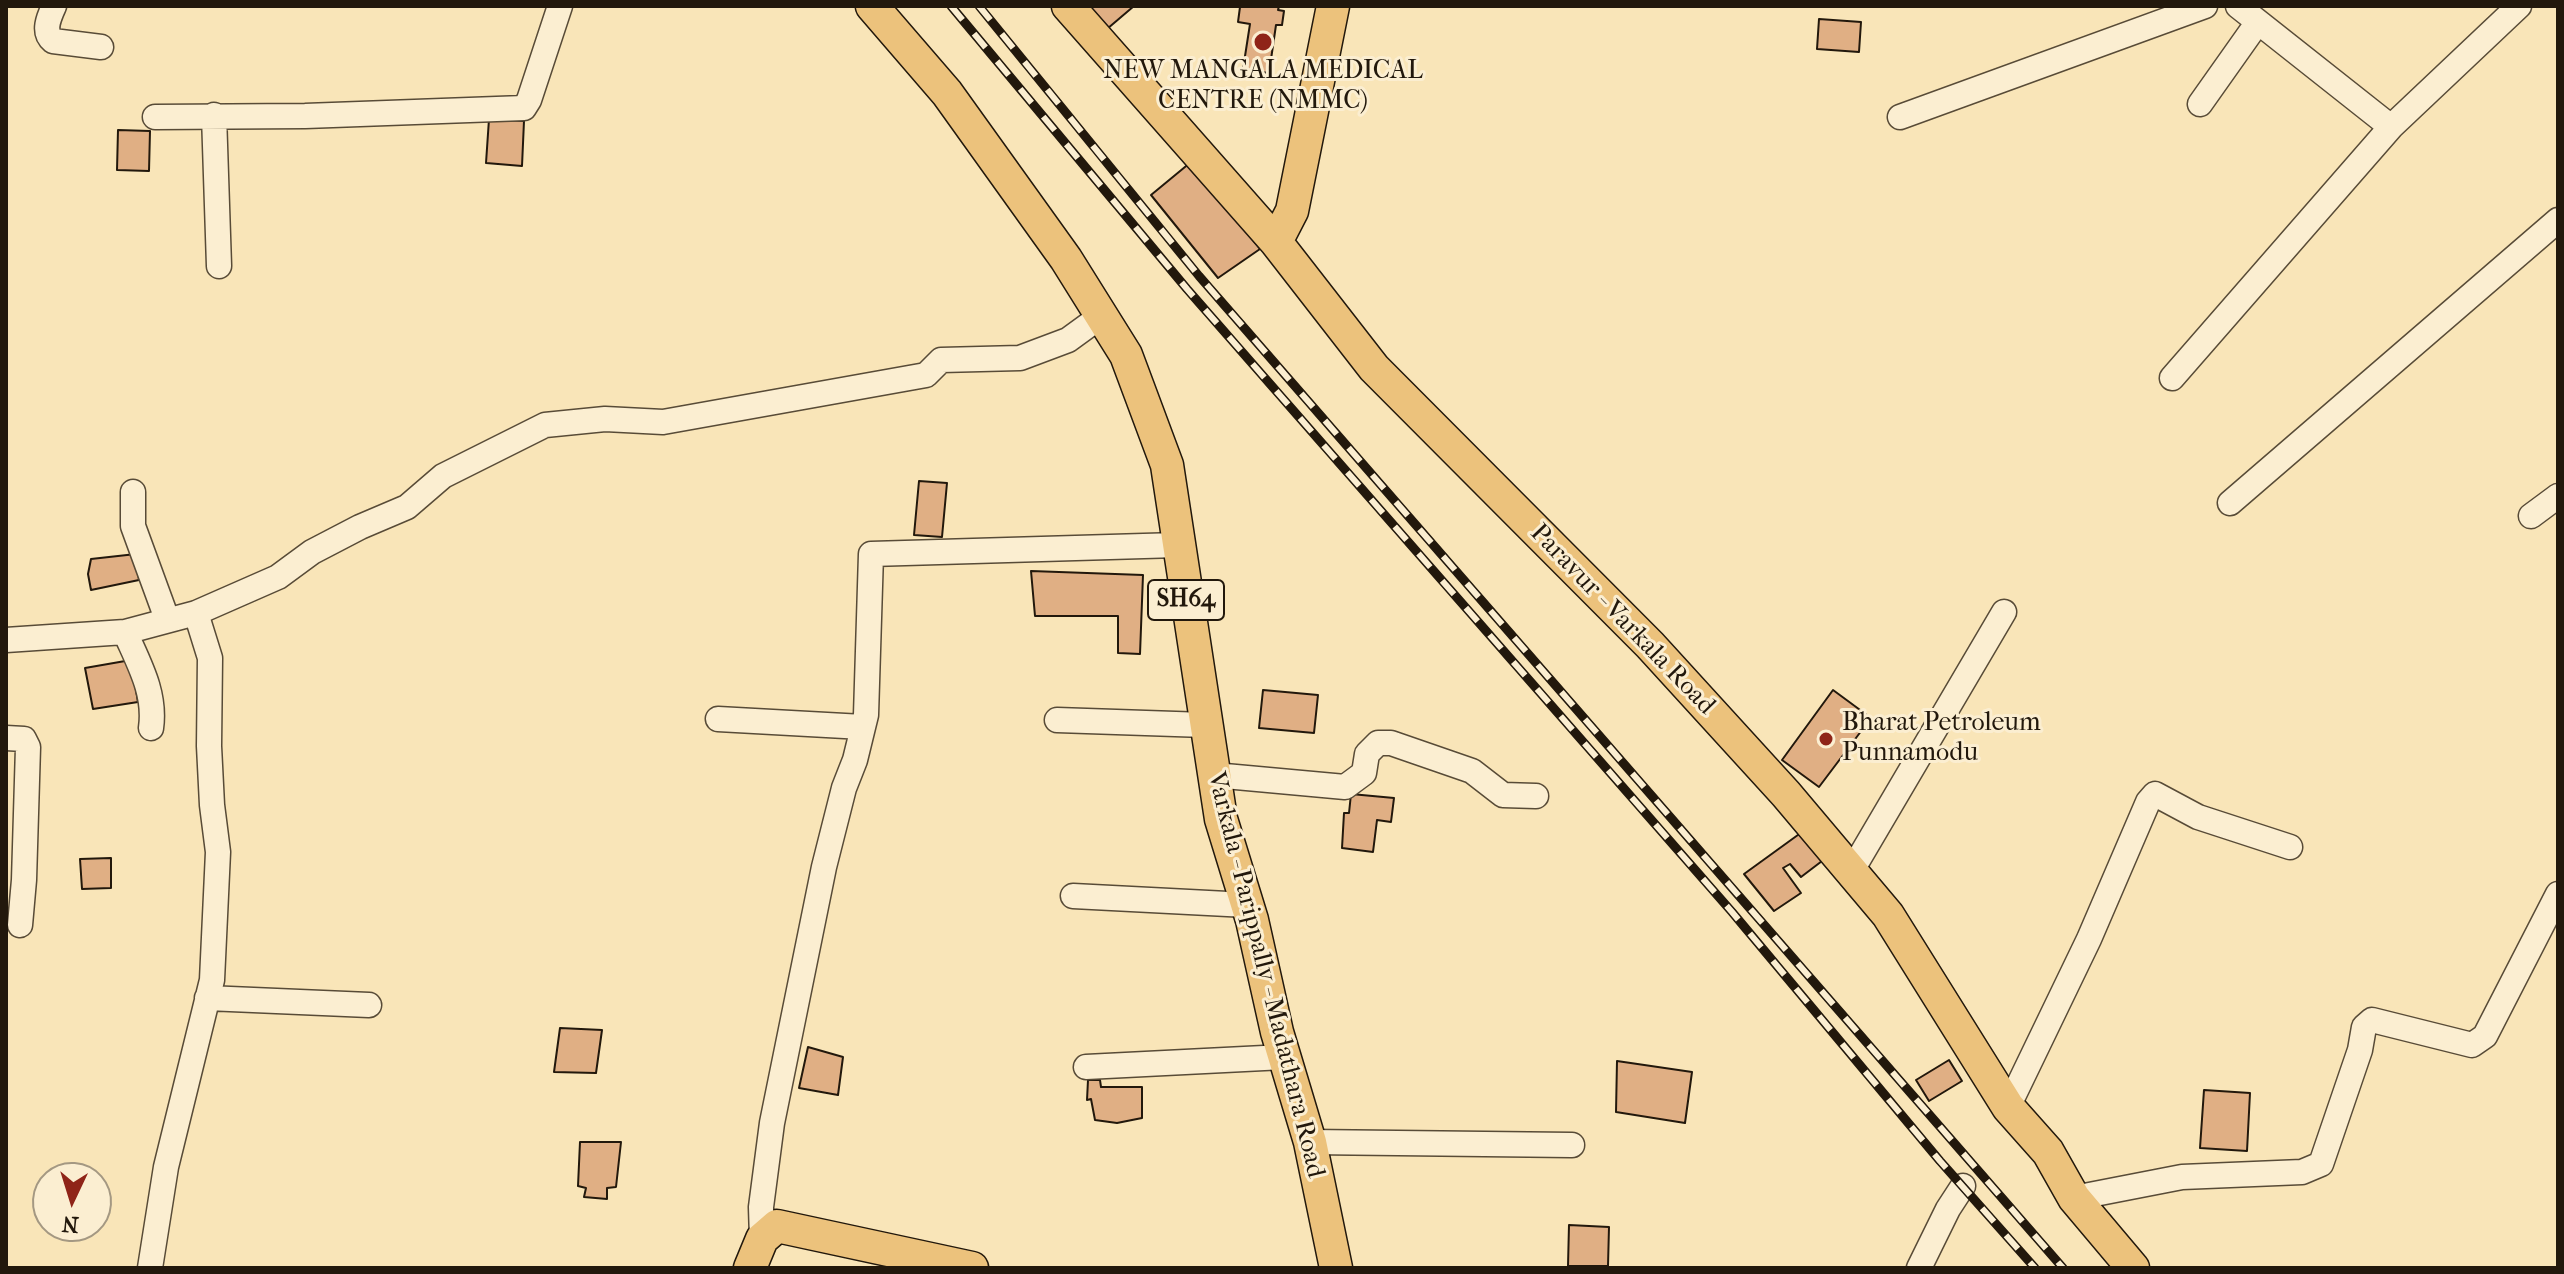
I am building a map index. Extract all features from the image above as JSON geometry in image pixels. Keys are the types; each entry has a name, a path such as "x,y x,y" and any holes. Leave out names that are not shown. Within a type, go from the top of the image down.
{"main road":[{"name":"Varkala - Parippally - Madathara Road","path":"872,6 947,93 1066,259 1126,355 1167,465 1221,819 1247,905 1284,1057 1310,1142 1336,1268"},
{"name":"Paravur - Varkala Road","path":"1068,6 1276,242 1374,368 1650,645 1786,794 1888,915 2008,1107 2048,1152 2074,1198 2133,1268"},
{"path":"1276,242 1292,211 1333,6"},
{"path":"756,1254 777,1226 972,1268"}],"street":[{"path":"54,6 46,31 53,41 101,47"},
{"path":"155,117 305,116 524,108 560,6"},
{"path":"1900,117 2205,6"},
{"path":"2238,6 2391,127"},
{"path":"2172,378 2391,127 2519,6"},
{"path":"2200,104 2258,22"},
{"path":"214,115 219,266"},
{"path":"2230,503 2558,220"},
{"path":"6,640 125,632 196,613 278,577 334,540 407,507 443,476 545,425 605,419 663,422 926,375 941,360 1020,358 1068,340 1101,316"},
{"path":"133,492 133,526 167,619"},
{"path":"2531,516 2558,496"},
{"path":"756,1254 772,1123 824,867 863,727 867,696 871,554 1178,545"},
{"path":"1851,872 2004,612"},
{"path":"150,1268 166,1167 212,980 218,852 209,746 210,658 196,613"},
{"path":"125,632 148,685 154,711 151,728"},
{"path":"718,719 863,727"},
{"path":"1057,720 1205,725"},
{"path":"6,738 24,739 28,747 20,925"},
{"path":"1214,775 1345,787 1364,773 1367,754 1378,743 1391,743 1472,771 1503,795 1536,796"},
{"path":"2008,1107 2089,939 2148,802 2155,794 2198,817 2290,847"},
{"path":"2074,1198 2182,1177 2302,1172 2321,1164 2360,1050 2364,1027 2372,1020 2472,1045 2485,1036 2558,894"},
{"path":"1073,896 1247,905"},
{"path":"207,998 369,1005"},
{"path":"1086,1067 1284,1057"},
{"path":"1310,1142 1572,1145"},
{"path":"1919,1268 1963,1186"}],"building":[{"path":"1088,6 1134,6 1107,29"},
{"name":"NEW MANGALA MEDICAL CENTRE (NMMC)","path":"1233,6 1279,6 1278,10 1284,11 1282,25 1276,25 1269,73 1243,69 1250,24 1238,22 1240,7"},
{"path":"1819,19 1861,22 1859,52 1817,49"},
{"path":"489,119 524,121 522,166 486,163"},
{"path":"118,130 150,131 149,171 117,170"},
{"path":"1191,162 1260,249 1218,278 1151,195"},
{"path":"919,481 947,483 942,537 914,535"},
{"path":"136,554 139,580 91,590 88,574 91,559"},
{"path":"1031,571 1143,575 1140,654 1118,653 1118,616 1035,616"},
{"path":"131,660 138,702 93,709 85,668"},
{"path":"1263,690 1318,695 1314,733 1259,728"},
{"name":"Bharat Petroleum Punnamodu","path":"1833,690 1871,718 1819,787 1782,760"},
{"path":"1351,794 1394,798 1391,822 1377,820 1373,852 1342,848 1344,813 1349,813"},
{"path":"1802,832 1822,861 1801,877 1790,864 1783,868 1801,893 1774,911 1744,874"},
{"path":"111,858 111,888 82,889 80,859"},
{"path":"560,1028 602,1030 596,1073 554,1072"},
{"path":"808,1047 843,1057 838,1095 799,1088"},
{"path":"1949,1060 1962,1081 1929,1101 1916,1080"},
{"path":"1617,1061 1692,1072 1685,1123 1616,1112"},
{"path":"1088,1080 1100,1080 1101,1087 1142,1087 1142,1118 1117,1123 1095,1120 1091,1099 1087,1100"},
{"path":"2204,1090 2250,1093 2247,1151 2200,1148"},
{"path":"580,1142 621,1142 616,1187 607,1188 607,1199 584,1197 586,1188 578,1186"},
{"path":"1569,1225 1609,1227 1608,1266 1568,1266"}],"railway":[{"path":"951,6 1187,289 1732,912 1940,1161 2035,1268"},
{"path":"979,6 1199,276 2063,1268"}],"place":[{"name":"NEW MANGALA MEDICAL CENTRE (NMMC)","path":"1263,42"},
{"name":"Bharat Petroleum Punnamodu","path":"1826,739"}]}
